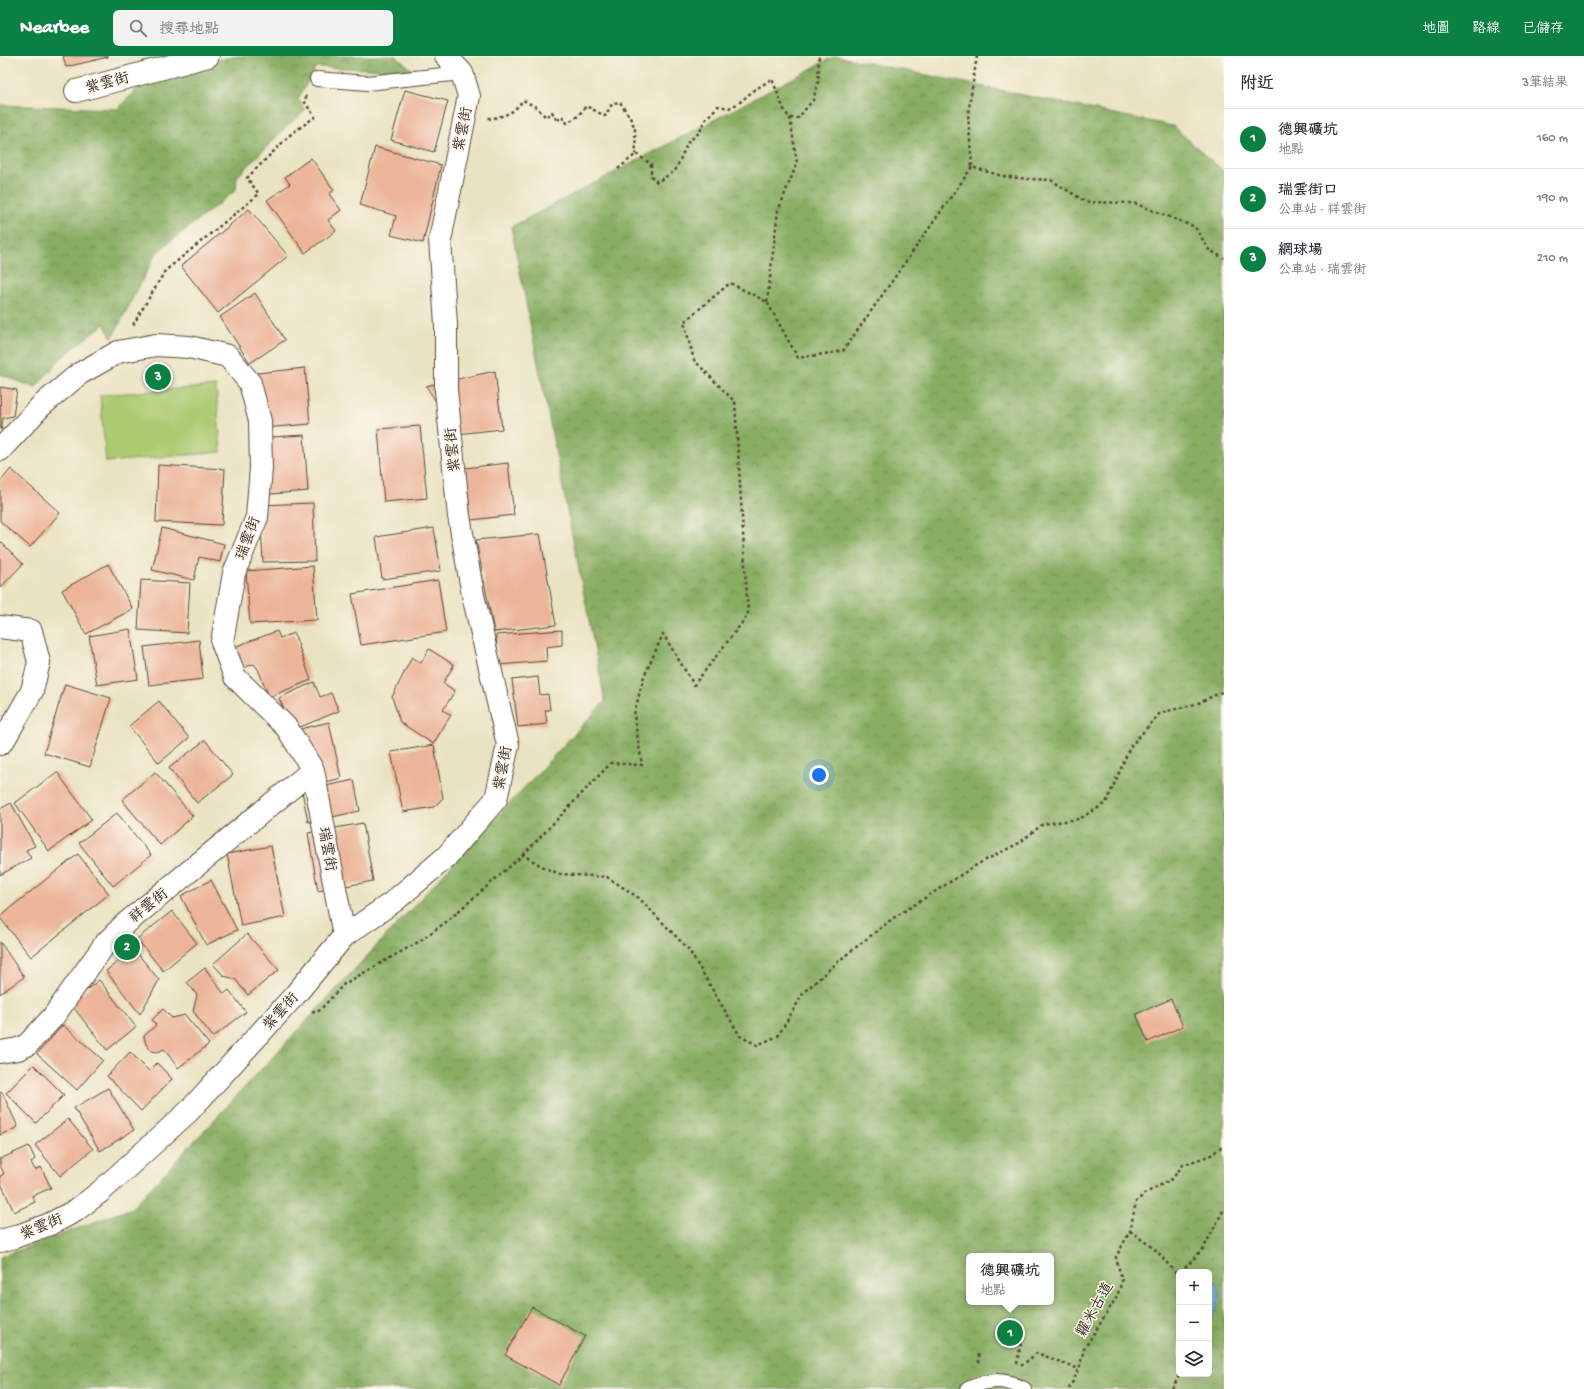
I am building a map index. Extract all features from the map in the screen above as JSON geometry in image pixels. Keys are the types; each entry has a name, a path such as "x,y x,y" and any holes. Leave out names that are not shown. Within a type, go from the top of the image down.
{"street":[{"name":"紫雲街","path":"76,91 208,56"},
{"name":"紫雲街","path":"0,1241 50,1224 75,1211 100,1192 189,1111 295,995 344,936 393,902 446,857 496,799 508,745 473,596 459,516 446,390 446,324 440,240 469,96 462,73 446,56"},
{"name":"瑞雲街","path":"0,450 41,406 68,383 79,374 118,352 156,345 189,347 228,356 250,383 260,421 261,468 257,517 234,573 222,642 235,677 287,728 313,770 344,936"},
{"path":"0,627 31,631 39,662 32,691 0,744"},
{"name":"祥雲街","path":"0,1052 18,1049 27,1045 53,1018 105,944 125,924 313,770"}],"lane":[{"path":"317,79 367,83 462,73"},
{"path":"968,1389 980,1383 996,1380 1017,1385 1024,1389"}],"path":[{"path":"790,118 798,118 812,100 818,82 819,56"},
{"path":"313,1012 320,1010 344,984 420,941 446,922 523,855 611,763 642,765 634,715 643,679 663,634 694,685 748,615 735,402 694,360 684,322 730,283 767,302 798,358 843,351 972,167 968,114 977,56"},
{"path":"118,352 164,271 259,194 247,178 291,134 315,117 304,100 317,79"},
{"path":"636,154 651,164 651,176 657,182 675,171 688,142 700,132 704,121 718,106 729,108 772,80 785,112 790,118 797,163 778,211 767,302"},
{"path":"469,96 487,96 490,119 510,114 523,100 536,107 546,117 552,112 557,121 562,116 568,122 578,116 586,106 605,116 612,104 620,102 632,121 635,130 636,154"},
{"path":"618,169 636,154"},
{"path":"972,167 1002,176 1051,180 1086,202 1134,203 1195,227 1209,250 1224,258"},
{"path":"523,855 545,868 560,874 607,877 638,898 689,950 740,1036 757,1045 778,1036 804,992 841,959 892,919 978,864 1019,843 1043,824 1079,819 1106,803 1130,747 1160,713 1196,704 1224,692"},
{"name":"糶米古道","path":"1069,1389 1079,1369 1084,1349 1096,1333 1116,1296 1122,1281 1116,1257 1130,1231 1136,1202 1144,1194 1172,1179 1183,1165 1211,1155 1224,1145"},
{"path":"1184,1269 1203,1249 1224,1209"},
{"path":"1130,1231 1157,1251 1176,1273"},
{"path":"1017,1369 1023,1331"},
{"path":"1037,1353 1079,1369"},
{"path":"1172,1389 1178,1377"}],"green space":[{"path":"237,56 395,56 414,71 316,67 298,99 305,111 285,128 237,177 236,190 157,252 112,338 104,324 61,358 35,388 0,374 0,105 118,109 140,85 214,61"},
{"path":"835,56 1173,126 1224,172 1224,1389 0,1389 0,1257 132,1208 605,701 511,227"},
{"path":"216,386 221,452 106,462 100,395"}],"water":[{"path":"1212,1281 1217,1282 1219,1292 1215,1314 1212,1318"}],"building":[{"path":"63,56 108,56 108,57 66,67"},
{"path":"405,90 448,101 434,152 391,140"},
{"path":"375,147 441,165 423,243 391,235 396,216 360,205"},
{"path":"311,158 334,190 329,194 341,210 328,220 336,231 305,253 267,200 290,184 285,177"},
{"path":"249,209 288,256 218,313 181,266"},
{"path":"255,293 285,340 250,363 220,317"},
{"path":"305,368 310,424 253,429 248,374"},
{"path":"495,371 502,429 457,434 426,386"},
{"path":"0,387 17,390 13,416 3,418 1,430"},
{"path":"420,426 427,498 384,502 378,429"},
{"path":"304,435 308,491 259,495 255,438"},
{"path":"508,463 514,515 471,520 465,468"},
{"path":"158,465 225,469 222,525 156,522"},
{"path":"11,469 60,513 30,547 0,521 0,482"},
{"path":"313,503 315,561 263,562 260,505"},
{"path":"162,528 224,544 220,562 199,557 194,580 152,570"},
{"path":"434,528 441,571 382,579 376,537"},
{"path":"540,534 556,625 494,632 476,540"},
{"path":"0,541 23,564 0,588"},
{"path":"108,564 133,609 86,634 62,590"},
{"path":"313,566 317,620 250,624 246,571"},
{"path":"141,580 190,583 187,633 138,630"},
{"path":"438,580 446,632 361,645 352,594"},
{"path":"130,629 138,679 97,685 89,636"},
{"path":"562,630 562,645 546,647 547,661 498,665 496,635"},
{"path":"277,631 280,638 294,633 311,680 269,697 258,669 254,664 237,670 229,649"},
{"path":"199,640 203,679 149,685 144,647"},
{"path":"429,649 454,665 443,683 455,691 443,710 451,715 433,744 400,722 392,697 412,657 421,663"},
{"path":"538,677 540,695 548,694 550,710 545,710 547,724 518,727 512,680"},
{"path":"314,682 320,697 331,693 339,711 293,730 279,698"},
{"path":"65,684 111,698 90,767 44,753"},
{"path":"159,701 189,738 159,763 129,726"},
{"path":"329,722 341,778 314,785 300,729"},
{"path":"205,740 233,775 197,803 169,768"},
{"path":"434,745 443,798 434,807 403,812 391,752"},
{"path":"57,772 92,820 49,851 15,803"},
{"path":"155,772 193,816 160,845 122,800"},
{"path":"354,780 360,811 308,822 302,791"},
{"path":"11,803 35,846 26,850 31,858 0,875 0,809"},
{"path":"117,813 151,855 113,886 79,843"},
{"path":"363,823 373,881 318,891 308,833"},
{"path":"271,846 285,917 241,926 227,854"},
{"path":"78,854 109,894 31,957 0,918 0,916"},
{"path":"211,880 237,930 206,945 181,896"},
{"path":"172,911 197,943 163,971 137,939"},
{"path":"247,934 279,970 248,995 235,979 224,976 213,964"},
{"path":"0,942 24,977 0,994"},
{"path":"134,949 159,980 140,1014 106,971"},
{"path":"205,968 224,994 229,990 246,1012 213,1037 193,1011 197,995 187,982"},
{"path":"99,980 136,1027 107,1050 70,1003"},
{"path":"1171,999 1183,1026 1148,1042 1136,1014"},
{"path":"163,1009 172,1018 185,1015 209,1044 178,1068 164,1049 158,1052 151,1051 146,1044 144,1036 156,1025 152,1020"},
{"path":"63,1025 103,1060 77,1090 37,1054"},
{"path":"130,1052 149,1071 157,1063 172,1079 141,1111 107,1076"},
{"path":"34,1065 64,1095 36,1123 6,1093"},
{"path":"108,1088 134,1130 100,1151 74,1108"},
{"path":"2,1092 18,1127 0,1135 0,1093"},
{"path":"68,1119 93,1149 60,1176 35,1145"},
{"path":"29,1146 35,1159 31,1162 35,1170 41,1167 51,1188 32,1196 35,1202 14,1212 0,1181 0,1176 4,1174 0,1165 0,1159"},
{"path":"532,1307 585,1336 559,1385 505,1355"}],"place":[{"name":"網球場","path":"158,377"},
{"name":"瑞雲街口","path":"127,947"},
{"name":"德興礦坑","path":"1010,1333"}]}
